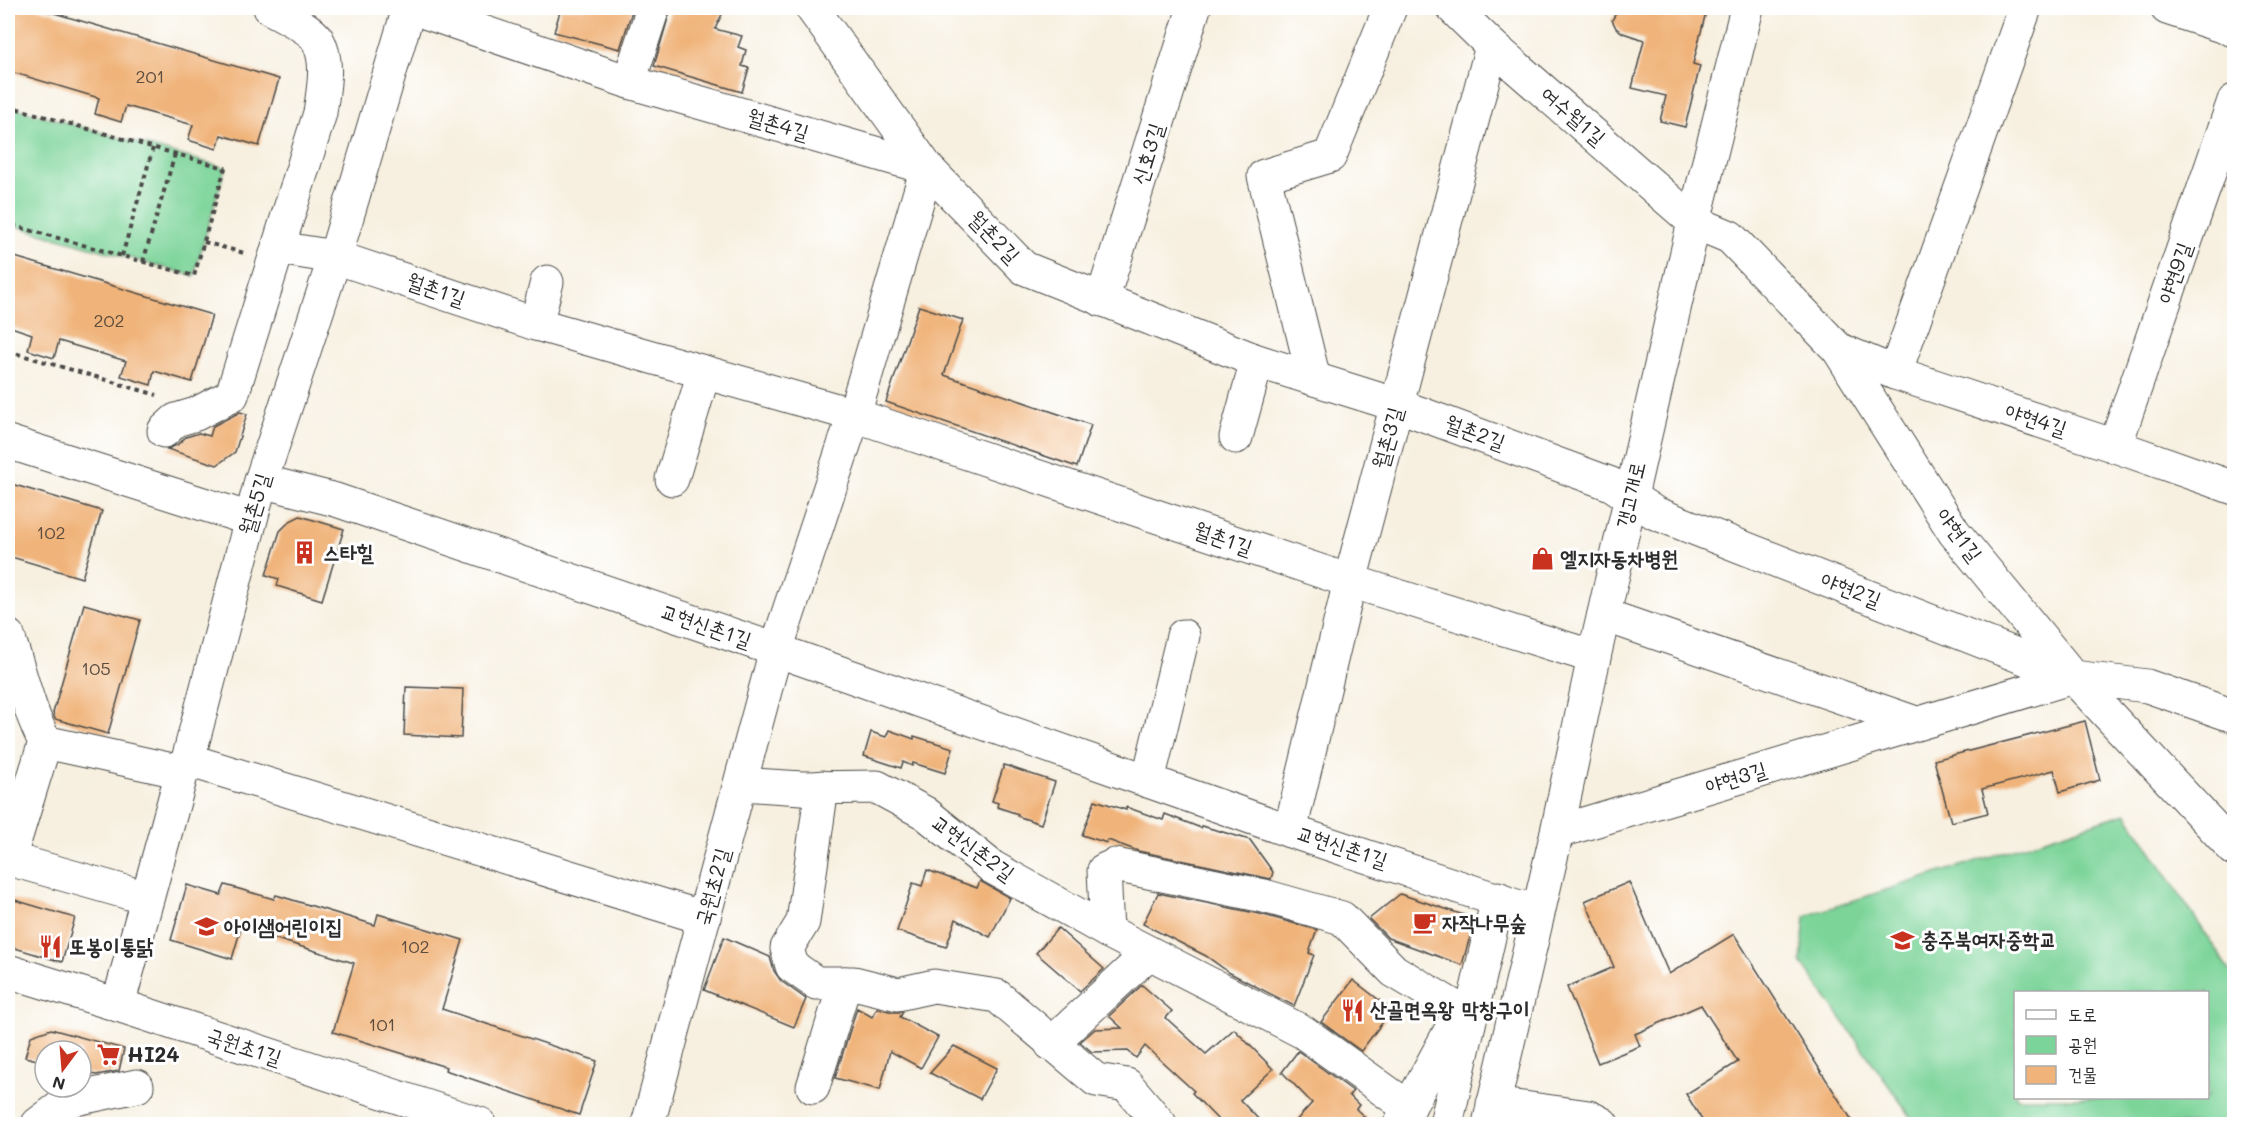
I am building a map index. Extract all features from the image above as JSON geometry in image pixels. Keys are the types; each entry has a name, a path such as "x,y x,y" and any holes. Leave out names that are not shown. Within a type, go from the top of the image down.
{"street":[{"path":"164,431 176,420 196,414 232,395 320,113 325,66 317,38 270,8"},
{"name":"월촌4길","path":"411,8 629,82 927,168"},
{"name":"월촌5길","path":"118,1005 261,481 335,257 411,8"},
{"path":"629,82 652,8"},
{"name":"월촌2길","path":"812,8 927,168 1024,268 1257,362 1397,405 1611,484 1630,498"},
{"name":"신호3길","path":"1102,300 1194,8"},
{"path":"1314,379 1264,176 1330,156 1390,8"},
{"name":"여수월1길","path":"1453,8 1492,46 1694,222"},
{"name":"갱고개로","path":"1491,1114 1694,222 1748,8"},
{"path":"1895,373 2025,8"},
{"path":"2167,8 2235,30"},
{"name":"월촌3길","path":"1290,831 1350,581 1492,46"},
{"name":"야현9길","path":"2115,446 2235,101"},
{"path":"776,650 854,415 927,168"},
{"name":"야현1길","path":"1694,222 1730,237 1838,349 1954,532 2073,676 2235,849"},
{"name":"월촌1길","path":"278,248 335,257 536,324 854,415 1350,581 1594,657"},
{"path":"536,324 547,282"},
{"name":"야현4길","path":"1838,349 1895,373 2235,488"},
{"path":"1236,437 1257,362"},
{"path":"672,479 704,372"},
{"path":"8,442 250,519"},
{"name":"교현신촌1길","path":"261,481 336,500 776,650 1290,831 1498,898 1519,907 1537,909"},
{"name":"야현2길","path":"1630,498 1655,513 2073,676"},
{"path":"1604,615 1916,723"},
{"path":"8,636 33,718 45,742 9,859 147,898"},
{"path":"1148,781 1183,636"},
{"name":"국원초2길","path":"648,1125 776,650"},
{"name":"야현3길","path":"1557,832 2073,676 2147,686 2235,716"},
{"path":"45,742 185,766 704,918"},
{"name":"교현신촌2길","path":"741,784 802,788 876,787 925,813 992,867 1107,931 1303,1032 1405,1116"},
{"path":"822,787 803,922 787,948 792,966 816,983 854,983 898,994 934,986 997,996 1096,1080 1127,1084 1160,1125"},
{"path":"1107,931 1104,870 1115,865 1264,896 1342,918 1394,971 1461,1011"},
{"path":"1446,1125 1498,898"},
{"path":"1051,1044 1149,952"},
{"path":"1405,1116 1483,970"},
{"name":"국원초1길","path":"8,971 480,1125"},
{"path":"813,1087 845,983"},
{"path":"38,1125 70,1100 137,1086"},
{"path":"1491,1114 1589,1117 1602,1125"}],"path":[{"path":"8,106 225,168 194,276 8,224"},
{"path":"122,256 153,148"},
{"path":"144,262 175,154"},
{"path":"204,242 245,254"},
{"path":"8,351 162,397"}],"green space":[{"path":"8,106 225,168 194,276 8,224"},
{"path":"2126,813 2234,977 2234,1124 1916,1124 1801,962 1805,916"}],"building":[{"path":"8,8 37,8 279,79 259,146 221,135 217,149 188,140 193,125 126,106 121,122 95,114 99,98 8,71"},
{"path":"561,8 633,8 620,49 554,32"},
{"path":"671,8 725,8 715,29 742,36 738,47 746,50 742,66 749,68 742,92 654,66"},
{"path":"1619,8 1707,8 1693,64 1700,66 1685,127 1660,121 1666,96 1632,88 1644,40 1623,33 1616,28 1612,20"},
{"path":"8,255 212,315 192,382 154,371 151,385 121,376 126,361 59,341 54,358 28,350 32,334 8,326"},
{"path":"919,306 963,320 944,375 1091,425 1077,467 886,402"},
{"path":"240,412 247,414 235,452 217,465 167,449 177,445 186,437 199,433 210,436 213,426"},
{"path":"8,483 102,511 82,578 8,556"},
{"name":"스타힐","path":"300,516 344,529 322,600 277,586 279,579 266,575 280,531 290,521"},
{"path":"84,604 140,620 108,734 55,719 53,713"},
{"path":"406,687 463,689 461,738 404,735"},
{"path":"2085,721 2100,780 2060,792 2054,770 1982,789 1988,813 1951,822 1934,760"},
{"path":"889,730 914,739 914,736 953,748 945,773 913,763 912,766 903,762 901,768 864,756 871,732 886,737"},
{"path":"1004,765 1055,782 1041,824 997,807 998,803 992,801"},
{"path":"1095,800 1126,810 1126,807 1163,820 1165,814 1201,828 1202,826 1250,840 1273,872 1271,879 1138,851 1108,840 1107,843 1082,835"},
{"path":"927,870 977,888 980,881 1010,898 990,937 956,919 946,947 897,931 913,883 922,886"},
{"path":"1629,882 1669,974 1734,934 1855,1125 1705,1125 1686,1094 1738,1062 1701,1005 1635,1034 1640,1046 1598,1063 1567,987 1614,967 1585,901"},
{"path":"187,885 221,895 225,885 274,899 276,895 375,925 378,914 463,940 442,1009 597,1061 579,1115 445,1070 446,1067 333,1032 354,963 241,928 232,959 171,940"},
{"path":"1158,893 1260,914 1317,930 1309,953 1314,955 1294,1006 1230,973 1206,956 1143,924"},
{"path":"1400,894 1464,915 1471,933 1462,965 1388,938 1369,919"},
{"path":"8,898 75,918 62,962 8,946"},
{"path":"1058,928 1104,969 1080,991 1036,953"},
{"path":"724,937 770,957 774,971 781,981 806,999 794,1027 704,990"},
{"path":"1353,980 1392,1010 1361,1051 1321,1022"},
{"path":"1142,985 1172,1011 1166,1018 1206,1054 1234,1029 1273,1069 1240,1100 1264,1125 1223,1125 1192,1093 1194,1091 1145,1046 1136,1058 1128,1051 1092,1052 1080,1042 1095,1029 1122,1028 1109,1016"},
{"path":"857,1008 872,1017 877,1008 903,1012 900,1017 938,1037 921,1068 890,1051 880,1090 835,1078"},
{"path":"51,1029 88,1039 33,1039 33,1059 25,1057 31,1036"},
{"path":"93,1041 124,1049 119,1071 93,1074"},
{"path":"954,1046 997,1068 980,1099 930,1073"},
{"path":"1298,1051 1353,1091 1349,1095 1359,1105 1356,1109 1373,1125 1292,1125 1312,1103 1282,1072"}],"place":[{"name":"스타힐","path":"305,553"},
{"name":"엘지자동차병원","path":"1542,559"},
{"name":"자작나무숲","path":"1424,923"},
{"name":"아이샘어린이집","path":"206,927"},
{"name":"충주북여자중학교","path":"1903,940"},
{"name":"또봉이통닭","path":"51,947"},
{"name":"산골면옥왕 막창구이","path":"1352,1010"},
{"name":"HI24","path":"109,1055"}]}
